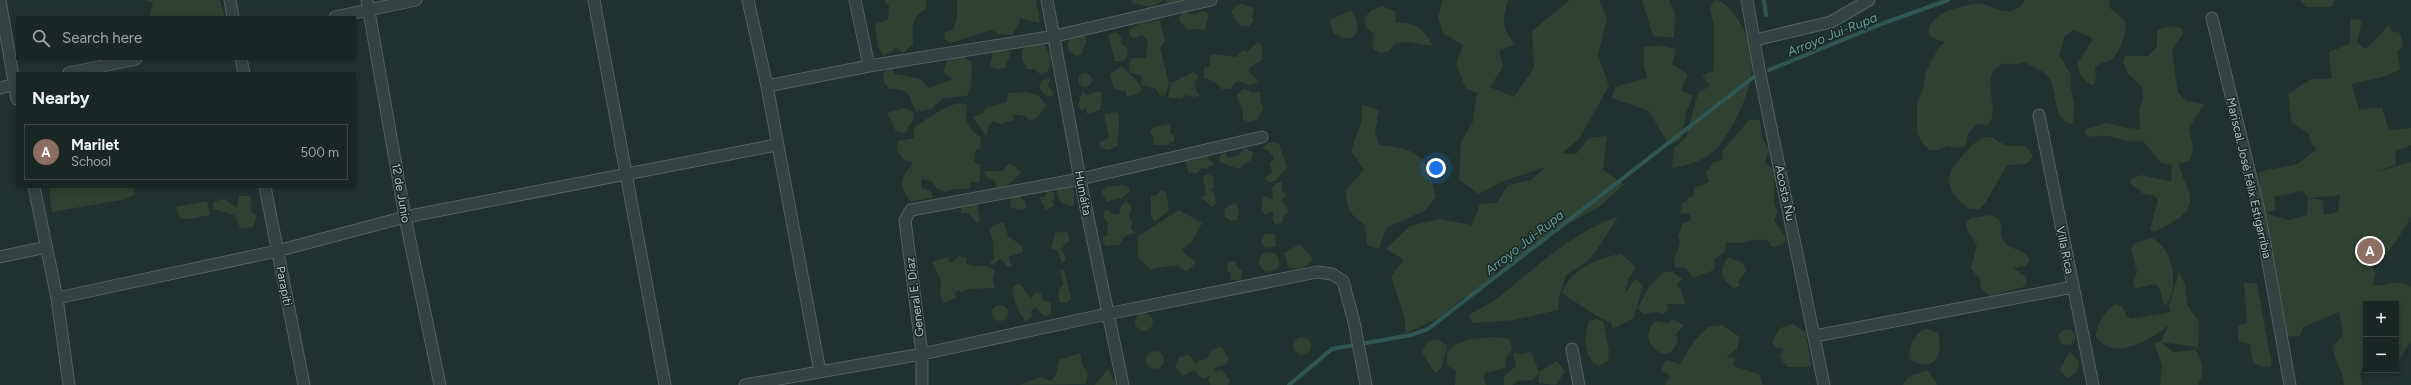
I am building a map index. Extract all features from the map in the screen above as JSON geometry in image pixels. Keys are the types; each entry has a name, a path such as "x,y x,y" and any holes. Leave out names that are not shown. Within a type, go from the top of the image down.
{"street":[{"path":"0,0 16,84 0,88"},
{"path":"230,0 233,16"},
{"path":"338,16 367,5 416,0"},
{"path":"594,0 627,172 665,385"},
{"path":"748,0 767,86 776,145 820,372"},
{"path":"855,0 868,66"},
{"name":"Humáita","path":"1047,0 1055,36 1080,179 1123,385"},
{"path":"767,86 868,66 1055,36 1211,0"},
{"name":"Acosta Ñu","path":"1748,0 1760,74 1824,385"},
{"path":"1755,40 1831,22 1870,0"},
{"name":"12 de Junio","path":"367,5 406,218 440,385"},
{"name":"Mariscal. José Félix Estigarribia","path":"2212,18 2259,211 2290,385"},
{"path":"74,72 131,60"},
{"path":"241,60 244,72"},
{"name":"Villa Rica","path":"2039,115 2093,385"},
{"path":"1080,179 1262,137"},
{"path":"57,298 277,251 406,218 627,172 776,145"},
{"name":"General E. Díaz","path":"922,385 922,354 905,220 911,210 1080,179"},
{"path":"34,188 57,298 70,385"},
{"name":"Parapiti","path":"265,188 304,385"},
{"path":"0,257 46,247"},
{"path":"745,385 922,354 1107,314 1317,272 1332,274 1343,281 1354,322 1366,385"},
{"path":"1815,336 2073,287"},
{"path":"1572,349 1579,385"}],"green space":[{"path":"144,0 220,0 225,16 150,16 153,3"},
{"path":"884,0 926,0 926,9 915,19 912,33 913,44 903,53 896,48 884,56 878,47 875,24 888,20 889,6"},
{"path":"957,0 1036,0 1040,23 1020,18 1019,24 1012,35 999,34 991,30 951,43 945,40 944,33 953,30 957,18"},
{"path":"1132,0 1164,0 1150,7 1132,3"},
{"path":"1164,0 1179,0 1172,6"},
{"path":"1443,0 1508,0 1504,24 1507,33 1515,44 1499,51 1503,67 1490,87 1514,97 1534,68 1532,31 1570,0 1599,0 1607,18 1598,55 1609,86 1579,139 1562,153 1576,154 1589,138 1607,136 1603,170 1624,184 1600,206 1566,225 1518,262 1500,267 1480,293 1462,298 1442,316 1405,334 1405,319 1391,276 1404,260 1386,249 1410,226 1439,219 1472,225 1480,204 1497,203 1508,185 1531,180 1545,167 1501,182 1479,194 1459,180 1461,142 1473,121 1477,93 1466,89 1456,64 1463,45 1444,34 1438,18"},
{"path":"1642,0 1669,0 1675,13 1674,38 1653,36"},
{"path":"1714,0 1720,1 1733,13 1748,40 1752,68 1750,82 1746,96 1733,124 1717,148 1710,155 1700,160 1672,168 1674,148 1686,137 1698,93 1710,86 1702,75 1714,71 1714,26 1710,9"},
{"path":"2025,0 2109,0 2110,8 2125,21 2125,31 2121,47 2112,59 2095,68 2096,79 2094,85 2087,82 2082,77 2077,63 2093,40 2089,36 2073,30 2064,37 2059,55 2071,75 2070,81 2074,105 2074,118 2072,124 2066,122 2059,113 2053,87 2046,75 2039,69 2023,62 2020,64 2007,63 1997,67 1993,73 1991,88 1993,112 1988,125 1976,124 1968,134 1966,146 1954,148 1948,146 1937,150 1930,150 1923,144 1917,133 1917,103 1924,86 1925,74 1938,49 1945,42 1930,35 1930,26 1934,20 1946,12 1967,5 1981,4 2004,11 2010,11 2015,10"},
{"path":"2300,0 2334,0 2332,7 2306,7"},
{"path":"1242,4 1254,8 1252,17 1254,20 1249,26 1241,26 1231,13 1235,6"},
{"path":"1382,6 1396,12 1395,23 1408,23 1418,27 1426,35 1433,46 1409,42 1396,43 1389,51 1381,53 1373,49 1374,34 1366,27 1365,17 1372,10"},
{"path":"1351,10 1357,24 1357,31 1353,38 1343,38 1333,33 1330,20"},
{"path":"1202,11 1209,14 1205,30 1189,30 1179,19 1182,12 1195,15"},
{"path":"2350,19 2362,20 2357,43 2366,49 2389,25 2391,31 2400,33 2403,47 2397,52 2400,70 2382,77 2352,84 2359,110 2382,107 2389,130 2411,128 2411,145 2395,151 2396,164 2377,172 2411,162 2411,217 2393,246 2373,268 2376,274 2372,285 2402,283 2411,288 2411,341 2399,360 2399,301 2363,301 2363,366 2360,374 2362,385 2344,385 2335,357 2333,347 2343,334 2339,312 2303,327 2300,336 2281,337 2258,172 2298,164 2317,149 2310,142 2309,134 2292,123 2288,94 2311,79 2332,79 2329,52 2350,44","holes":["2303,191 2308,198 2307,215 2289,220 2264,213 2276,210 2274,197","2340,195 2338,212 2324,215 2322,200 2310,198"]},
{"path":"1160,20 1165,41 1160,48 1169,83 1165,95 1160,96 1155,88 1141,85 1142,76 1131,73 1129,67 1131,58 1146,58 1148,41 1142,35 1133,39 1128,30 1141,23"},
{"path":"2169,26 2182,28 2183,34 2173,48 2172,53 2178,93 2187,101 2204,104 2189,128 2193,149 2190,161 2179,163 2189,192 2189,207 2180,217 2154,232 2150,229 2158,200 2155,196 2144,194 2130,183 2132,178 2143,175 2171,182 2172,165 2161,163 2143,141 2132,142 2110,136 2092,137 2084,134 2086,129 2106,123 2140,129 2139,110 2143,98 2142,87 2128,74 2123,62 2125,56 2148,56 2157,47 2157,30"},
{"path":"1115,32 1122,37 1121,43 1127,48 1128,56 1123,61 1115,61 1108,35"},
{"path":"1079,34 1087,38 1082,54 1076,56 1068,51 1068,42 1071,37"},
{"path":"1258,42 1262,46 1262,59 1259,63 1255,63 1248,70 1258,81 1250,85 1237,81 1230,89 1222,89 1214,82 1204,78 1204,68 1210,66 1210,56 1213,54 1236,57 1240,52 1245,50 1246,53"},
{"path":"1033,43 1043,43 1052,59 1048,71 1041,75 1035,69 1027,69 1022,60 1022,50"},
{"path":"1660,46 1676,49 1672,64 1688,74 1681,90 1693,96 1686,113 1682,138 1669,145 1649,111 1612,98 1615,87 1647,78 1644,66 1644,47"},
{"path":"1002,48 1011,52 1005,68 997,69 990,67 993,52"},
{"path":"962,56 972,62 971,85 967,96 943,98 931,109 916,112 908,93 899,89 890,89 884,83 883,73 891,67 895,74 921,79 928,88 953,79 943,72 947,61"},
{"path":"1121,66 1134,77 1142,89 1139,93 1127,97 1126,91 1114,89 1110,74"},
{"path":"1193,72 1199,76 1194,82 1197,93 1201,95 1194,97 1185,95 1182,99 1168,97 1171,83"},
{"path":"1082,73 1088,73 1092,77 1092,83 1088,87 1082,87 1078,83 1078,77"},
{"path":"1046,78 1050,79 1048,86 1053,92 1053,96 1046,97 1039,87 1041,81"},
{"path":"1244,88 1252,93 1260,92 1260,101 1263,107 1258,119 1251,122 1243,120 1243,110 1236,96"},
{"path":"1082,91 1087,95 1100,91 1102,98 1100,110 1087,114 1086,108 1082,111 1078,106"},
{"path":"1027,92 1038,95 1046,105 1038,117 1030,121 1025,116 1013,114 1013,120 1001,124 993,121 989,126 986,136 973,117 983,113 986,108 1007,102 1008,93"},
{"path":"959,103 967,105 966,115 968,124 970,128 981,138 980,148 975,151 974,162 981,165 979,182 971,182 969,189 954,189 945,192 936,188 932,181 922,179 921,188 931,191 933,197 911,202 904,191 902,182 905,173 913,163 904,160 897,150 898,141 914,138 914,128 942,110"},
{"path":"1362,104 1379,111 1375,132 1379,145 1404,149 1419,157 1429,172 1436,197 1426,210 1386,228 1379,249 1367,245 1365,225 1352,214 1348,207 1346,197 1346,190 1364,170 1351,151 1362,120"},
{"path":"905,108 913,112 914,118 905,133 896,131 887,113"},
{"path":"1117,112 1119,120 1118,146 1109,150 1101,148 1099,143 1109,137 1104,114"},
{"path":"1749,120 1760,120 1762,137 1769,151 1765,162 1774,171 1774,204 1778,212 1774,220 1787,240 1781,245 1772,247 1767,240 1761,239 1738,243 1726,242 1724,252 1715,259 1714,270 1693,278 1686,268 1674,267 1675,257 1680,243 1678,236 1683,223 1691,220 1690,213 1680,214 1682,204 1694,195 1694,188 1709,182 1706,172 1714,162 1723,160 1722,151"},
{"path":"1169,124 1171,127 1170,133 1174,136 1174,141 1167,145 1154,145 1154,138 1150,132 1154,127"},
{"path":"1992,137 2003,144 2024,147 2031,152 2033,157 2026,164 2007,165 1986,202 1979,209 1970,209 1954,195 1950,188 1950,174 1960,158 1978,140"},
{"path":"1274,142 1279,144 1287,167 1275,181 1269,183 1265,178 1272,173 1270,163 1274,160 1273,156 1267,149 1262,149 1268,143"},
{"path":"1245,148 1253,152 1251,160 1238,169 1218,161 1221,154 1226,152 1227,157 1233,157 1240,154"},
{"path":"1206,156 1214,164 1206,169 1202,168 1197,173 1189,173 1185,160 1191,161"},
{"path":"1008,164 1015,166 1021,173 1005,186 997,187 994,180 987,178 983,171 1002,171"},
{"path":"1208,174 1213,177 1214,187 1211,189 1215,195 1216,204 1212,207 1201,197 1206,195 1203,176"},
{"path":"1282,182 1282,190 1286,196 1281,200 1289,211 1284,216 1282,223 1275,224 1272,219 1274,211 1265,215 1261,209 1263,196 1273,199 1272,188 1276,183"},
{"path":"1070,185 1074,192 1074,206 1063,203 1059,199 1058,195 1057,187"},
{"path":"1122,185 1128,187 1130,191 1121,199 1118,198 1107,202 1101,192 1107,187"},
{"path":"49,188 134,188 135,194 121,200 52,212"},
{"path":"1162,190 1166,192 1169,211 1154,222 1151,215 1151,196 1156,195"},
{"path":"1047,191 1053,192 1055,198 1052,201 1054,206 1046,210 1039,197 1044,197"},
{"path":"1019,194 1025,201 1027,207 1022,210 1011,208 1010,200"},
{"path":"239,196 250,196 251,211 257,216 253,227 241,229 234,215 213,209 213,202 224,199 237,208"},
{"path":"1126,200 1131,206 1131,212 1129,215 1132,221 1131,229 1135,233 1125,236 1119,245 1106,246 1103,242 1103,236 1107,236 1108,223 1103,217 1104,211 1109,210 1114,215 1119,214 1121,207"},
{"path":"207,201 210,215 189,219 180,218 176,207"},
{"path":"971,202 977,205 980,220 977,223 968,213 961,213 961,208 966,206 969,208"},
{"path":"1235,203 1239,209 1237,220 1231,221 1224,216 1225,208"},
{"path":"1179,210 1202,223 1192,242 1182,249 1185,254 1196,262 1187,272 1176,265 1150,269 1138,258 1138,236"},
{"path":"1991,215 1999,219 2004,241 2009,246 2027,255 2030,259 2026,266 2013,268 2025,276 2027,281 2024,287 1990,296 1981,288 1980,280 1971,268 1977,245 1966,228 1966,222 1971,218"},
{"path":"1618,217 1587,262 1566,275 1559,298 1558,310 1514,320 1472,323 1469,315 1499,297 1557,250 1586,231"},
{"path":"1004,222 1008,236 1021,245 1023,252 1009,257 1012,267 1006,266 1004,261 1000,259 993,265 990,263 994,259 993,240 989,230 994,225"},
{"path":"1067,231 1070,241 1065,243 1062,249 1066,260 1062,263 1057,250 1051,249 1055,233"},
{"path":"1265,233 1275,234 1276,247 1265,248 1261,242"},
{"path":"2151,238 2159,243 2165,250 2172,269 2172,290 2170,299 2165,306 2162,301 2159,287 2152,285 2135,288 2133,283 2137,272 2131,249 2134,244"},
{"path":"1300,244 1313,259 1302,268 1288,267 1284,253"},
{"path":"1269,252 1276,255 1279,262 1276,269 1269,272 1262,269 1259,262 1262,255"},
{"path":"1621,254 1636,267 1628,280 1625,294 1635,279 1643,285 1634,318 1613,329 1611,323 1595,315 1562,293 1571,277 1578,271 1603,258"},
{"path":"959,256 967,258 966,264 973,266 984,266 995,270 993,279 995,288 969,289 962,292 958,290 955,294 956,298 943,303 940,295 941,280 932,262 947,257 951,263"},
{"path":"1728,257 1742,263 1747,270 1738,282 1740,286 1734,288 1729,285 1722,274 1723,266"},
{"path":"1235,261 1238,269 1242,270 1241,281 1231,279 1231,273 1227,270 1228,263"},
{"path":"1060,270 1064,270 1071,298 1067,303 1061,303 1059,298 1059,291 1063,284"},
{"path":"2179,271 2185,285 2188,306 2199,322 2198,347 2161,342 2173,352 2196,350 2202,364 2202,376 2198,385 2160,385 2162,365 2154,343 2160,342 2169,325 2143,342 2122,348 2113,348 2104,344 2096,337 2096,333 2105,313 2116,304 2122,306 2127,317 2132,319 2171,312 2169,306"},
{"path":"1664,272 1673,272 1682,279 1677,285 1681,289 1685,304 1667,304 1668,309 1663,314 1656,312 1643,314 1638,308 1649,287"},
{"path":"2244,282 2257,284 2272,366 2263,367 2253,363 2250,344 2241,342 2238,339 2238,326 2247,323"},
{"path":"1019,283 1031,298 1036,292 1041,293 1042,300 1051,303 1051,313 1046,317 1035,307 1031,311 1032,317 1026,322 1018,310 1014,297 1013,287"},
{"path":"997,305 1003,305 1008,310 1006,319 1003,321 997,321 992,316 992,310"},
{"path":"1140,313 1148,313 1153,318 1151,329 1148,331 1140,331 1135,326 1135,318"},
{"path":"1596,319 1603,321 1609,351 1608,361 1599,366 1590,357 1586,346 1586,334 1589,321"},
{"path":"1672,319 1684,325 1675,335 1678,338 1674,349 1667,354 1663,354 1653,347 1648,336 1649,330 1654,321 1667,323"},
{"path":"1793,324 1806,333 1811,367 1787,367 1780,357 1784,349 1776,348 1772,342 1780,328"},
{"path":"1722,325 1740,337 1737,349 1726,357 1735,358 1733,366 1759,374 1763,385 1665,385 1670,376 1661,370 1666,360 1680,364 1694,341 1708,327"},
{"path":"1927,329 1938,333 1940,349 1935,360 1931,363 1918,363 1910,359 1909,355 1911,345 1919,333"},
{"path":"2067,329 2073,331 2075,337 2073,343 2067,345 2061,343 2059,337 2061,331"},
{"path":"1298,337 1306,337 1311,342 1309,353 1306,355 1298,355 1293,350 1293,342"},
{"path":"1500,337 1510,340 1512,350 1506,357 1506,367 1491,372 1485,371 1484,379 1486,385 1455,385 1456,370 1447,366 1447,353 1459,343 1471,339"},
{"path":"1438,339 1447,346 1441,368 1435,373 1422,352 1428,341"},
{"path":"1221,347 1229,358 1226,364 1215,368 1214,372 1222,370 1230,380 1228,385 1211,385 1208,381 1210,376 1202,379 1194,370 1183,376 1175,366 1179,357 1189,355 1196,364 1198,361 1207,359 1211,350"},
{"path":"1151,351 1159,351 1164,356 1162,367 1159,369 1151,369 1146,364 1146,356"},
{"path":"1531,352 1539,372 1557,361 1565,371 1556,385 1539,383 1539,373 1533,380 1517,381 1512,385 1504,385 1504,377 1516,366 1513,353 1522,354"},
{"path":"2070,352 2079,362 2076,373 2067,378 2059,370"},
{"path":"1080,353 1082,364 1088,374 1085,384 1020,385 1041,377 1051,381 1056,374 1059,360"},
{"path":"1108,369 1114,381 1121,385 1095,385"},
{"path":"1928,370 1937,385 1903,385 1908,377"}],"waterway":[{"path":"1764,0 1766,15"},
{"name":"Arroyo Jui-Rupa","path":"1769,70 1884,23 1948,0"},
{"name":"Arroyo Jui-Rupa","path":"1289,385 1332,349 1411,335 1428,329 1755,76"}],"place":[{"name":"Marilet","path":"2370,251"}]}
